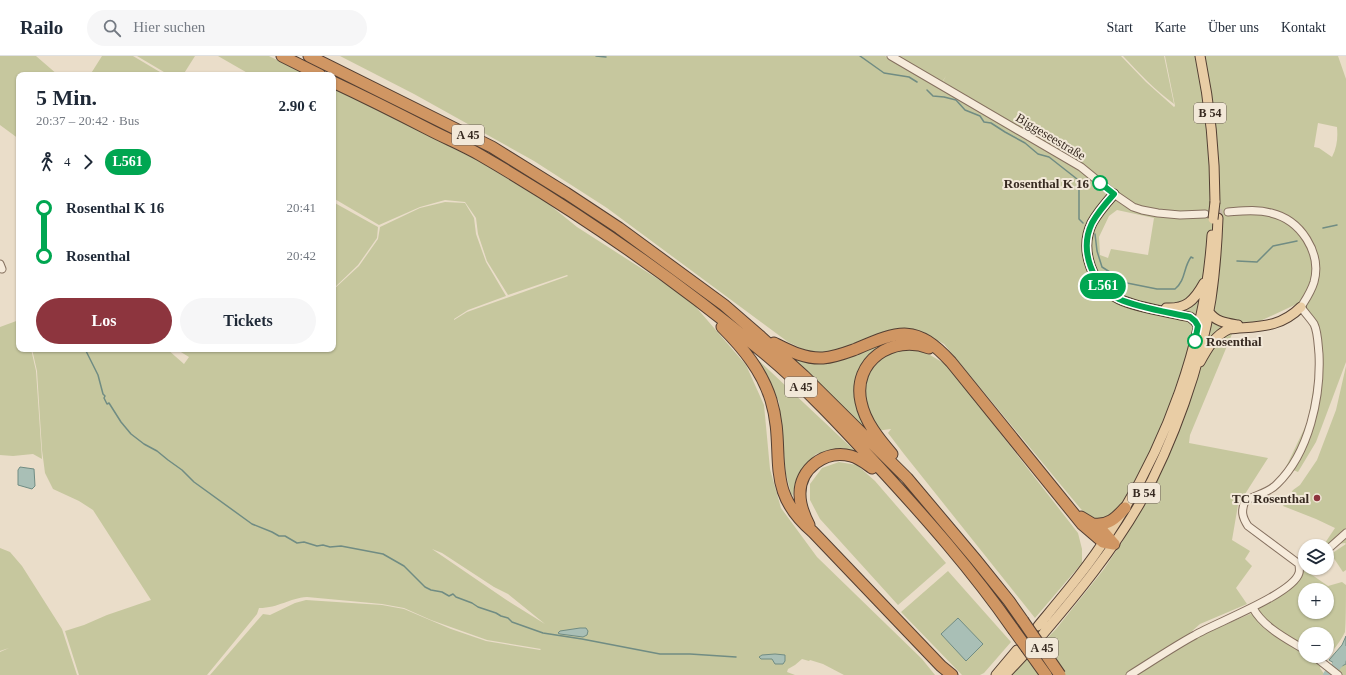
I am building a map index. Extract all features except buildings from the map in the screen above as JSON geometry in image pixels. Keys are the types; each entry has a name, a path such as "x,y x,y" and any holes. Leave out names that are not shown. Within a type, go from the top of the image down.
{"highway":[{"path":"282,56 314,72"},
{"name":"A 45","path":"309,56 492,147 619,228 724,305 809,382 907,478 1009,601 1060,675"},
{"name":"A 45","path":"336,83 478,154 550,198 638,257 686,292 764,353 817,402 904,495 960,558 996,604 1046,675"},
{"path":"686,292 698,307 721,326 738,344 753,362 764,380 776,420 778,465 782,488 788,503 797,516 945,671 952,675"},
{"path":"761,337 796,354 822,358 844,354 888,336 907,334 930,342 952,362 1070,509 1088,529 1108,541"},
{"path":"907,478 902,466 880,440 866,416 860,397 860,386 863,374 873,359 882,351 893,346 905,344 917,344 929,348 952,362"},
{"path":"813,532 805,517 801,504 800,488 803,478 809,469 817,462 828,456 845,454 861,460 904,495"},
{"path":"1094,524 1110,522 1125,508"},
{"path":"1070,509 1081,518 1101,529 1108,541"}],"main road":[{"name":"B 54","path":"1040,630 1077,594 1167,436 1191,358 1207,278 1211,244 1212,217 1215,202 1213,140 1210,110 1200,56"},
{"path":"1114,194 1102,207 1092,224 1087,240 1087,253 1090,266 1101,285 1109,293 1118,298 1128,302 1190,317 1198,326"},
{"name":"B 54","path":"1108,541 1140,503 1192,379 1209,312 1217,248 1212,217"},
{"path":"1152,308 1175,308 1190,302 1197,295 1207,278"},
{"path":"1192,379 1205,353 1223,332 1229,329 1262,326 1280,322 1294,314 1301,307"},
{"path":"1209,312 1213,318 1218,321 1249,327"},
{"path":"996,675 1020,653 1005,675"}],"street":[{"name":"Biggeseestraße","path":"891,56 1081,167 1114,194 1134,206 1142,210 1212,217"},
{"path":"1228,212 1245,211 1271,213 1282,216 1293,223 1303,233 1314,257 1314,283 1301,307 1314,325 1318,345 1319,366 1317,392 1311,424 1297,458 1288,473 1276,485 1245,501 1242,510 1244,521 1248,526 1298,561"},
{"path":"1334,544 1346,533"},
{"path":"1130,675 1196,634 1253,608 1281,591 1293,582 1298,574"},
{"path":"1253,608 1256,615 1272,629 1298,646"},
{"path":"1323,663 1338,675"}],"green space":[{"path":"0,56 36,56 55,72 16,72 16,137 0,125"},
{"path":"102,56 133,56 160,72 92,72"},
{"path":"137,56 195,56 185,72 164,72"},
{"path":"218,56 269,56 301,72 246,72"},
{"path":"340,56 885,56 1086,175 1108,196 1113,194 1082,165 942,83 946,76 942,82 898,56 1121,56 1146,82 1174,107 1165,56 1338,56 1346,79 1346,362 1316,442 1298,472 1286,467 1308,421 1318,360 1310,315 1301,302 1232,334 1190,435 1189,443 1268,458 1238,505 1232,540 1250,551 1245,559 1252,566 1236,588 1247,604 1200,624 1174,647 1250,614 1276,597 1300,575 1312,575 1324,583 1298,583 1298,619 1334,619 1334,584 1342,582 1346,585 1345,632 1334,649 1334,627 1298,627 1298,663 1323,663 1320,668 1324,674 1346,664 1346,675 1012,675 1056,629 1104,569 1124,539 1110,518 1092,520 1080,508 944,344 928,335 911,331 833,353 809,352 788,342 607,208 534,161 414,94","holes":["1318,123 1337,127 1337,142 1332,157 1319,148 1314,147","1117,210 1154,218 1148,255 1111,249 1108,258 1100,255 1099,237 1109,216"]},
{"path":"1123,56 1164,56 1174,104 1141,75"},
{"path":"336,89 472,157 546,202 577,227 689,299 746,365 764,405 770,469 781,508 817,557 922,659 935,675 844,675 823,664 802,659 788,669 787,672 795,675 210,675 263,614 270,615 295,603 306,600 382,605 404,609 451,629 486,641 541,649 487,640 431,620 404,608 382,604 307,597 266,608 259,608 257,614 207,675 79,675 65,631 151,600 93,510 79,501 53,489 45,473 37,371 33,352 170,352 184,364 189,357 181,352 336,352 336,287 359,266 378,239 380,227 420,208 445,202 465,203 474,218 476,234 486,262 506,296 468,310 454,320 467,312 568,276 567,275 508,295 487,261 478,234 476,218 465,202 445,200 420,207 379,225 336,200","holes":["432,549 442,553 494,587 508,594 545,624 505,599"]},
{"path":"336,204 378,227 377,238 358,265 336,286"},
{"path":"16,321 16,352 32,352 36,371 42,459 33,454 13,456 0,455 0,327"},
{"path":"903,340 947,365 1078,533 1082,549 1082,563 1035,618 888,433 891,429 868,432 787,353 812,363 837,360 885,343"},
{"path":"755,357 856,452 841,448 816,454 799,473 792,497 786,474 779,402 767,376"},
{"name":"TC Rosenthal","path":"1346,366 1346,544 1334,544 1334,539 1328,539 1335,528 1283,506 1293,490 1300,485 1317,460 1336,410"},
{"path":"839,462 857,465 875,481 946,563 898,605 820,519 810,500 810,484 822,468"},
{"path":"1346,544 1346,570 1343,572 1334,558 1334,552"},
{"path":"0,548 10,552 22,566 62,629 77,675 0,675 0,652 9,648 0,651"},
{"path":"948,571 1011,642 984,673 980,675 962,675 901,612"}],"shaded area":[{"path":"20,467 34,469 35,486 32,489 18,485 18,470"},
{"path":"958,618 983,644 966,661 941,634"},
{"path":"586,628 588,631 587,635 583,637 558,633 560,631"},
{"path":"1346,636 1346,664 1340,667 1334,663 1334,654 1342,645"},
{"path":"762,655 785,655 785,661 783,664 775,664 772,659 761,659 759,657"}],"waterway":[{"path":"596,56 606,57"},
{"path":"860,56 884,73 909,77 917,82"},
{"path":"927,90 933,96 956,100 965,110 980,116 984,122 991,123 1025,143 1038,154 1049,157 1077,179 1079,187 1079,219 1083,223"},
{"path":"1323,228 1337,225"},
{"path":"1095,234 1097,251 1102,267 1127,283 1157,289 1175,289 1183,278 1188,261 1191,257 1193,258"},
{"path":"1237,261 1257,262 1273,246 1297,241"},
{"path":"86,352 98,375 107,404 109,403 121,422 131,434 144,444 157,451 182,470 194,482 252,524 279,536 285,536 297,543 304,542 317,546 323,545 330,547 341,546 383,554 404,566 425,587 431,590 442,592 449,596 453,594 456,597 478,607 508,618 512,622 543,633 660,654 736,657"},
{"path":"1328,675 1346,651"}],"tunnel":[{"path":"1205,214 1228,212"}],"bus line":[{"name":"L561","path":"1100,183 1114,194 1102,207 1092,224 1087,240 1087,253 1090,266 1101,285 1109,293 1128,302 1190,317 1198,326 1195,341"}],"place":[{"name":"Rosenthal K 16","path":"1100,183"},
{"name":"Rosenthal","path":"1195,341"},
{"name":"TC Rosenthal","path":"1317,498"}]}
